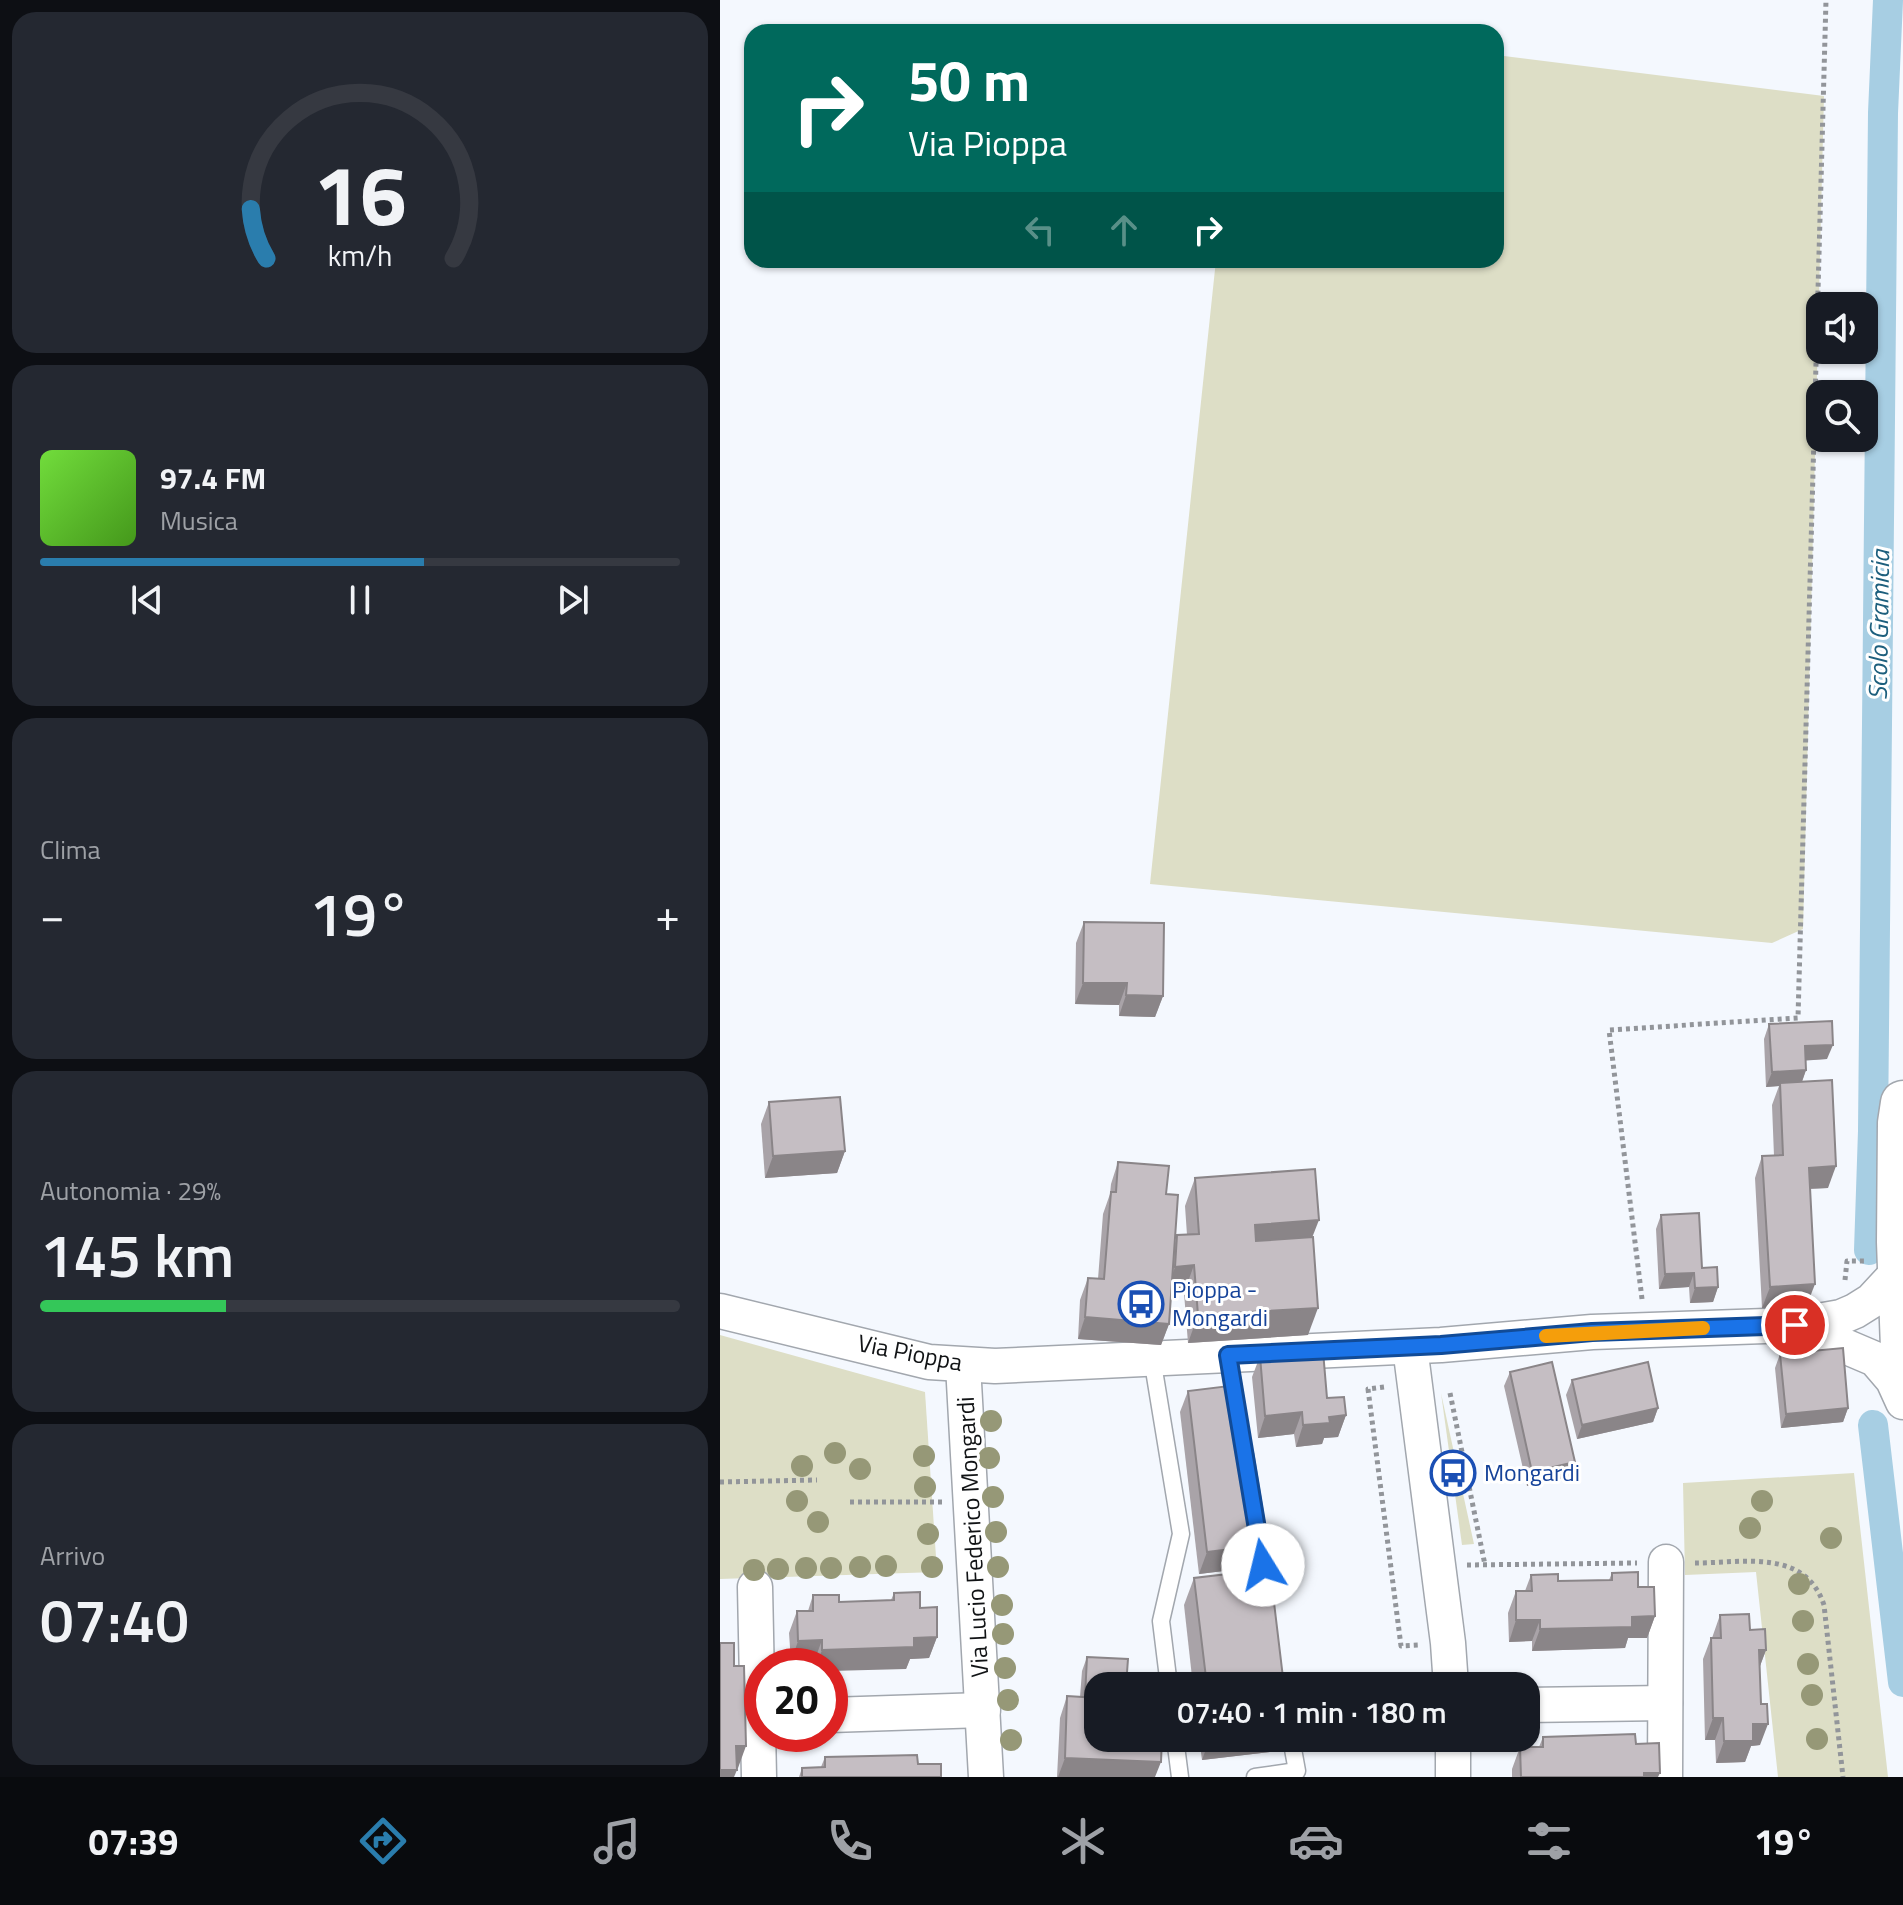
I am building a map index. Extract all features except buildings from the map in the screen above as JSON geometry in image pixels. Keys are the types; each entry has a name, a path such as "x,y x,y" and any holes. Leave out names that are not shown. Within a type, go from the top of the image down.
{"main road":[{"path":"1896,1348 1900,1123 1903,1103"}],"street":[{"name":"Via Pioppa","path":"720,1311 929,1362 963,1365 1425,1346 1592,1332 1795,1325 1841,1317 1871,1301 1899,1271"},
{"name":"Via Pioppa","path":"1841,1317 1860,1322 1896,1348"},
{"name":"Via Pioppa","path":"1795,1325 1896,1348"},
{"path":"1425,1346 1450,1672"},
{"name":"Via Pioppa","path":"1896,1348 1893,1380 1903,1402"},
{"name":"Via Lucio Federico Mongardi","path":"963,1365 986,1777"},
{"path":"1665,1777 1666,1562"},
{"path":"755,1587 757,1648"},
{"path":"1540,1705 1665,1703"},
{"name":"Via Lucio Federico Mongardi","path":"848,1714 983,1710"},
{"path":"759,1752 759,1777"},
{"path":"1453,1752 1453,1777"}],"lane":[{"path":"1228,1355 1270,1607"},
{"path":"1152,1358 1181,1534 1161,1621 1167,1672"},
{"path":"1177,1752 1180,1777"},
{"path":"1255,1777 1297,1771 1294,1752"}],"path":[{"path":"1630,1304 1643,1303 1609,1030 1798,1018 1826,0"},
{"path":"1425,1346 1485,1565"},
{"path":"720,1482 817,1480"},
{"path":"850,1502 971,1501"}],"green space":[{"path":"1504,56 1824,96 1819,292 1806,292 1806,364 1817,364 1817,380 1806,380 1806,452 1815,452 1803,929 1772,943 1150,884 1215,268 1504,268"},
{"path":"720,1335 925,1392 937,1572 720,1579"},
{"path":"1441,1393 1474,1544 1462,1545"},
{"path":"1854,1473 1888,1777 1778,1777 1756,1572 1685,1575 1683,1483"}],"waterway":[{"name":"Scolo Gramicia","path":"1869,1250 1873,1131 1883,113 1888,0"},
{"name":"Scolo Gramicia","path":"1873,1425 1903,1682"}],"slow traffic":[{"path":"1546,1336 1703,1328"}],"place":[{"name":"Pioppa - Mongardi","path":"1141,1304"},
{"name":"Mongardi","path":"1453,1473"}],"route":[{"path":"1263,1565 1228,1355 1441,1345 1592,1332 1795,1325"}]}
